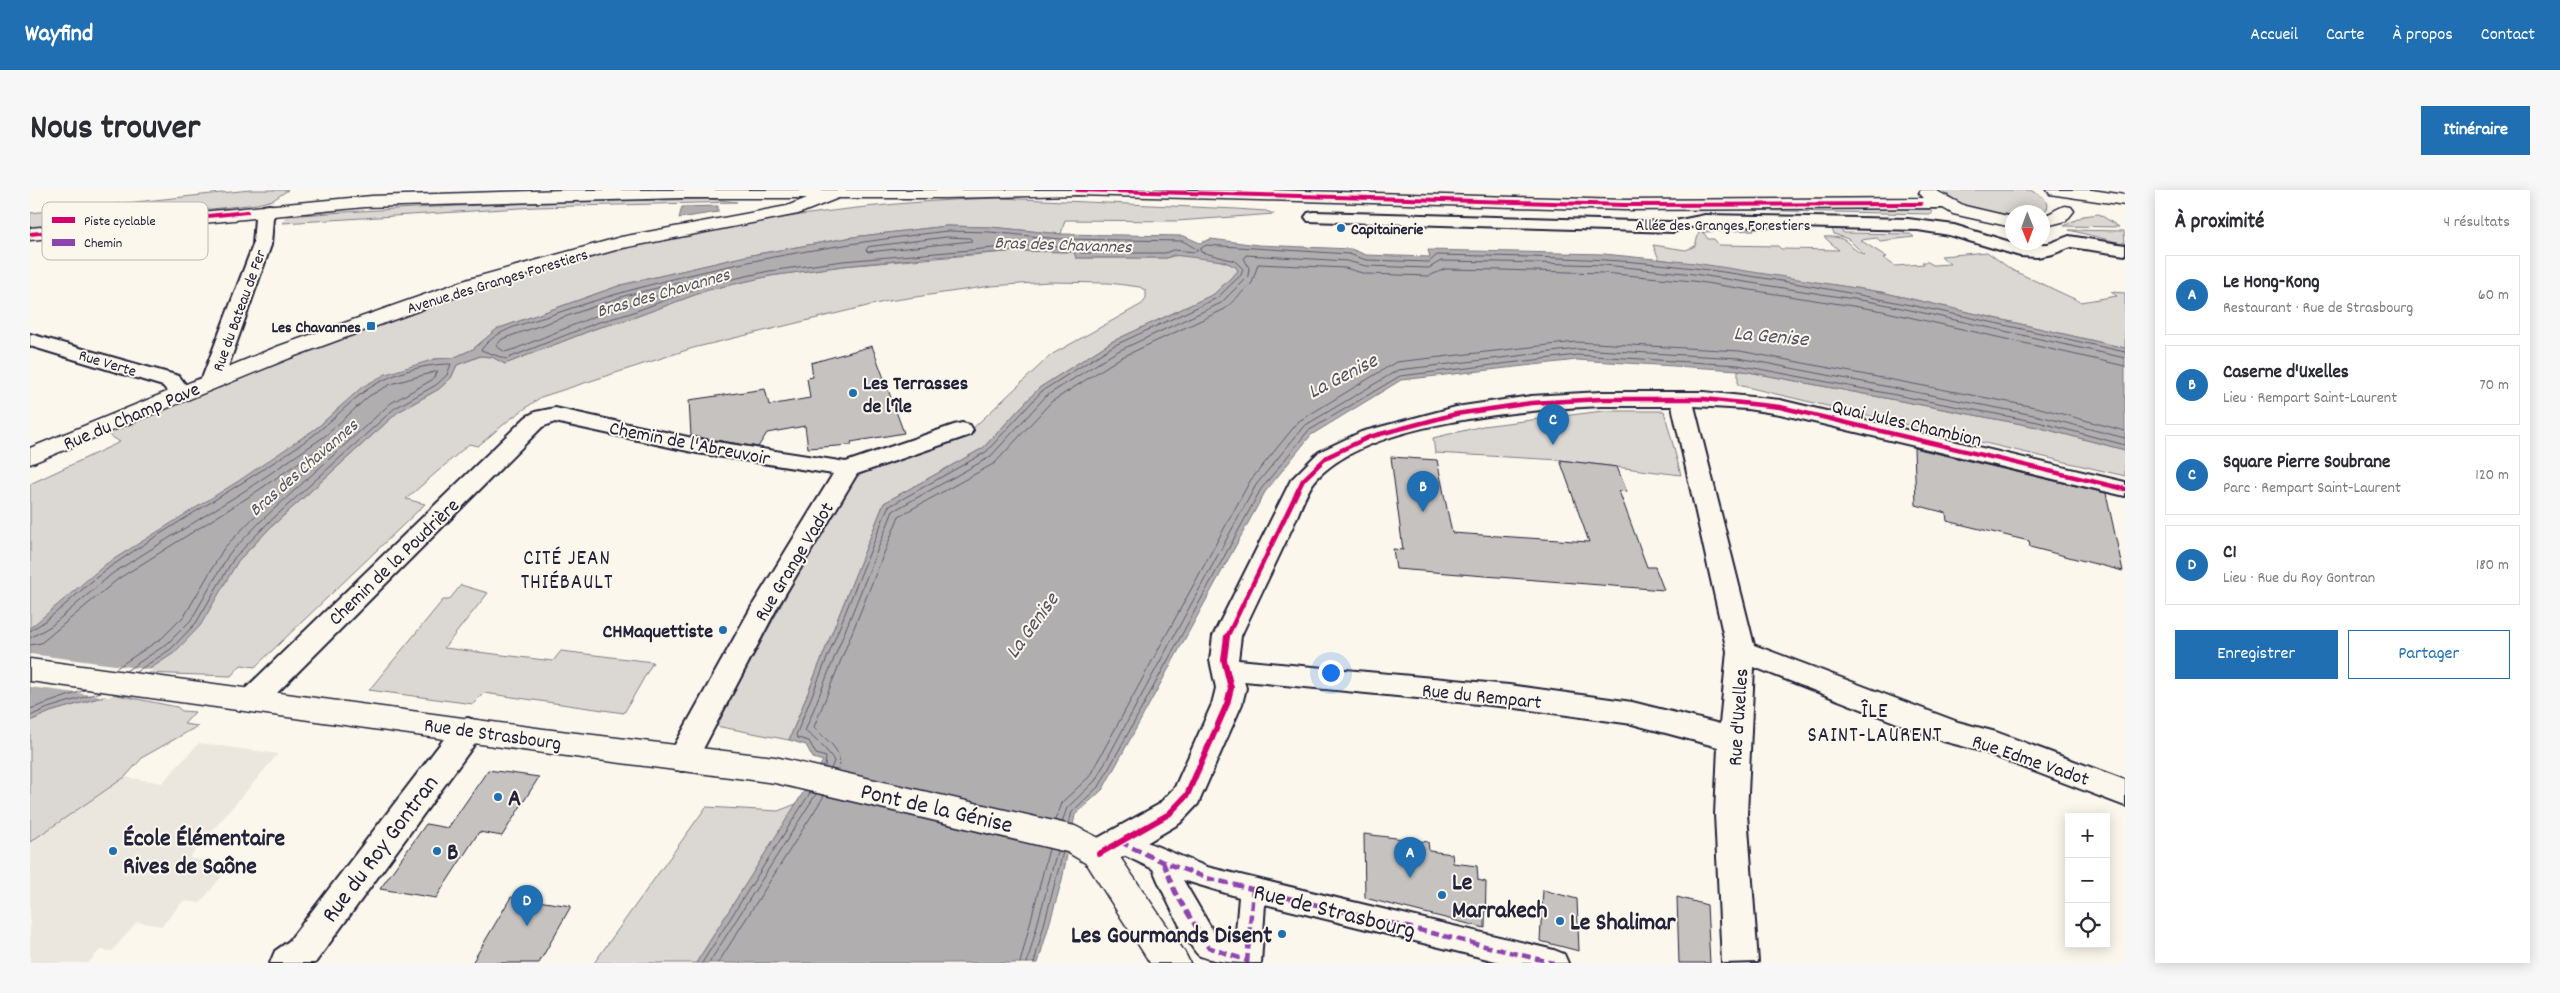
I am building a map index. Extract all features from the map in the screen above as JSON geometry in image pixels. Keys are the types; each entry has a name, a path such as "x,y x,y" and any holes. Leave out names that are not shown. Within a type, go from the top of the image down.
{"main road":[{"path":"208,216 488,190"},
{"path":"355,202 774,191 998,193 1076,190 1718,206 1943,203"},
{"path":"1546,202 1619,197 1821,198 1912,190"},
{"path":"1925,190 1943,203 1976,215 2005,221"},
{"path":"2045,190 2064,204 2065,211"},
{"path":"2056,190 2125,200"},
{"path":"770,214 774,191"},
{"path":"792,210 798,191"},
{"name":"Avenue des Granges Forestiers","path":"222,377 476,283 532,266 639,239 792,210 835,193"},
{"path":"2050,224 2065,211 2125,208"},
{"name":"Rue du Champ Pave","path":"30,457 222,377"},
{"name":"Rue de Strasbourg","path":"30,670 799,774"},
{"name":"Pont de la Génise","path":"799,774 1098,845"},
{"path":"1098,845 1171,963"}],"street":[{"name":"Rue du Bateau de Fer","path":"222,377 262,245 264,218 269,210"},
{"name":"Allée des Granges Forestiers","path":"1314,217 1673,227 1681,222 1706,220 1923,225 1960,232 2005,248 2035,251 2063,244 2125,250"},
{"path":"2050,242 2063,244"},
{"name":"Rue Verte","path":"30,340 171,381 181,393"},
{"name":"Quai Jules Chambion","path":"1098,845 1169,814 1188,795 1227,704 1231,688 1224,660 1227,636 1303,480 1327,457 1369,437 1456,414 1531,403 1601,399 1681,399 1747,402 1780,408 2125,489"},
{"path":"1681,399 1701,475"},
{"name":"Chemin de l'Abreuvoir","path":"534,422 543,417 555,415 697,446 848,469"},
{"name":"Chemin de la Poudrière","path":"252,700 534,422"},
{"path":"848,469 962,430"},
{"name":"Rue Grange Vadot","path":"682,759 765,606 848,469"},
{"name":"Rue d'Uxelles","path":"1701,475 1741,651 1734,739 1731,814 1740,963"},
{"name":"Rue Edme Vadot","path":"1741,651 1954,733 1985,740 2125,793"},
{"name":"Rue du Rempart","path":"1228,671 1242,670 1518,698 1632,713 1734,739"},
{"name":"Rue du Roy Gontran","path":"288,963 302,952 468,730"},
{"name":"Rue de Strasbourg","path":"1098,845 1162,862 1253,890 1554,963"},
{"path":"1162,862 1175,892 1208,947 1248,962 1253,890"}],"shaded area":[{"path":"250,190 288,190 273,200 257,204 208,209 208,202 135,202"},
{"path":"1943,190 2030,190 2043,197 2048,204 2005,205 2005,214 1975,208 1957,202"},
{"path":"999,198 1236,209 1266,211 1274,214 1177,221 1065,220 1061,234 991,227 946,226 853,237 746,256 621,285 497,329 473,349 453,358 435,359 343,404 318,427 30,628 30,484 120,442 106,433 104,429 423,306 480,287 607,252 736,225 802,215 933,201"},
{"path":"709,199 737,202 536,207 283,223 287,216 393,209"},
{"path":"1694,208 1929,209 1932,214 1736,210 1691,211"},
{"path":"42,212 42,228 30,229 30,213"},
{"path":"2099,214 2119,227 2064,226 2083,216"},
{"path":"1748,223 1754,230 1703,232 1708,239 1714,239 1719,245 1839,250 1824,237 1833,237 1844,240 1854,249 1865,255 1848,239 1834,234 1830,225 1835,225 1844,233 1910,234 1914,237 1880,241 1877,238 1860,240 1887,257 1883,258 1895,266 1924,264 1922,262 1928,262 1933,265 1950,264 1941,256 1987,252 2012,270 2081,302 2117,296 2111,292 2125,293 2125,348 1881,292 1659,259 1653,245 1686,250 1695,246 1700,229 1685,225"},
{"path":"2069,230 2124,231 2125,244"},
{"path":"1018,251 1074,252 1076,258 1167,258 1182,255 1212,259 1230,264 1237,267 1238,271 1214,294 1111,342 1039,388 983,448 884,503 789,740 716,726 841,494 855,476 872,465 970,431 1051,355 1142,304 1146,299 1146,291 1140,287 1109,283 1049,282 991,286 888,301 693,348 541,397 478,446 469,444 406,499 425,504 255,667 241,665 231,676 143,673 174,653 220,590 238,561 270,528 398,412 439,389 451,378 457,365 481,356 492,357 505,364 597,328 630,319 708,290 770,276 843,266"},
{"path":"1738,370 2037,427 2125,450 2125,476 1738,385"},
{"path":"1603,411 1664,411 1681,475 1560,460 1435,453 1433,438 1483,426"},
{"path":"461,585 488,593 444,648 553,661 561,651 653,662 624,713 484,693 473,704 369,690 443,600 449,600"},
{"path":"112,694 177,707 182,711 195,712 184,724 198,726 143,757 125,777 30,842 30,721 50,712"},
{"name":"École Élémentaire Rives de Saône","path":"199,743 278,754 189,858 231,865 200,903 183,901 162,926 137,922 112,951 100,950 88,963 30,963 30,842 125,777 162,783"},
{"path":"803,794 696,963 594,963 706,807 778,811 796,804"}],"water":[{"path":"718,206 718,212 679,218 682,207"},
{"path":"946,226 991,227 1061,234 1184,236 1200,243 1211,239 1258,245 1351,249 1366,255 1430,257 1428,250 1604,254 1695,263 1881,292 2125,348 2125,450 2037,427 1738,370 1577,360 1401,380 1311,435 1265,492 1103,789 1075,815 1062,880 1038,963 696,963 823,761 813,758 806,745 789,740 884,503 983,448 1039,388 1111,342 1214,294 1238,271 1236,267 1223,261 1173,255 1167,258 1076,258 1074,252 1018,251 843,266 770,276 708,290 630,319 597,328 505,364 492,357 480,356 457,365 451,378 439,389 398,412 270,528 238,561 200,626 174,653 112,694 50,712 30,721 30,628 106,564 240,480 318,427 362,387 386,374 435,359 453,358 473,349 497,329 621,285 746,256 853,237"}],"pier":[{"path":"30,654 153,670 109,697 30,687"}],"building":[{"path":"872,346 904,433 851,442 852,445 808,448 805,426 767,433 758,447 691,436 689,400 765,389 769,405 810,398 807,378 813,377 811,363"},
{"path":"1914,448 2106,493 2123,571 2030,547 2029,541 1947,521 1946,513 1916,505"},
{"path":"1391,457 1437,460 1452,533 1589,542 1560,460 1617,467 1627,492 1619,491 1647,567 1655,567 1664,590 1396,569 1393,549 1403,550"},
{"path":"488,770 539,777 502,836 479,832 436,898 380,889 426,824 448,828"},
{"path":"1364,834 1428,842 1429,851 1452,854 1453,863 1477,866 1478,880 1486,882 1485,928 1365,898"},
{"name":"Le Shalimar","path":"1543,890 1577,899 1579,951 1540,941"},
{"path":"511,897 571,906 539,963 472,963"},
{"path":"1677,897 1707,905 1710,963 1679,963"}],"marked path":[{"path":"1120,842 1163,862 1207,878 1554,963"},
{"path":"1163,862 1175,892 1208,947 1248,961"},
{"path":"1247,963 1253,890"}],"cycle path":[{"path":"1077,190 1625,205 1921,204"},
{"path":"208,216 247,212"},
{"path":"30,234 42,233"},
{"path":"1099,854 1169,814 1187,795 1227,704 1231,688 1224,660 1227,636 1303,480 1327,457 1369,437 1456,414 1531,403 1601,399 1704,399 1747,402 1780,407 2125,489"}],"place":[{"name":"Capitainerie","path":"1341,228"},
{"name":"Les Chavannes","path":"371,326"},
{"name":"Les Terrasses de l'île","path":"853,393"},
{"name":"Square Pierre Soubrane","path":"1553,445"},
{"name":"Caserne d'Uxelles","path":"1423,512"},
{"name":"CHMaquettiste","path":"723,630"},
{"name":"A","path":"498,797"},
{"name":"École Élémentaire Rives de Saône","path":"113,851"},
{"name":"B","path":"437,851"},
{"name":"Le Hong-Kong","path":"1410,878"},
{"name":"Le Marrakech","path":"1442,895"},
{"name":"Le Shalimar","path":"1560,921"},
{"name":"C1","path":"527,926"},
{"name":"Les Gourmands Disent","path":"1282,934"}],"district":[{"name":"CITÉ JEAN THIÉBAULT","path":"567,569"},
{"name":"ÎLE SAINT-LAURENT","path":"1875,722"}],"water label":[{"name":"Bras des Chavannes","path":"1063,244"},
{"name":"Bras des Chavannes","path":"663,292"},
{"name":"La Genise","path":"1771,335"},
{"name":"La Genise","path":"1342,375"},
{"name":"Bras des Chavannes","path":"303,467"},
{"name":"La Genise","path":"1031,625"}]}
